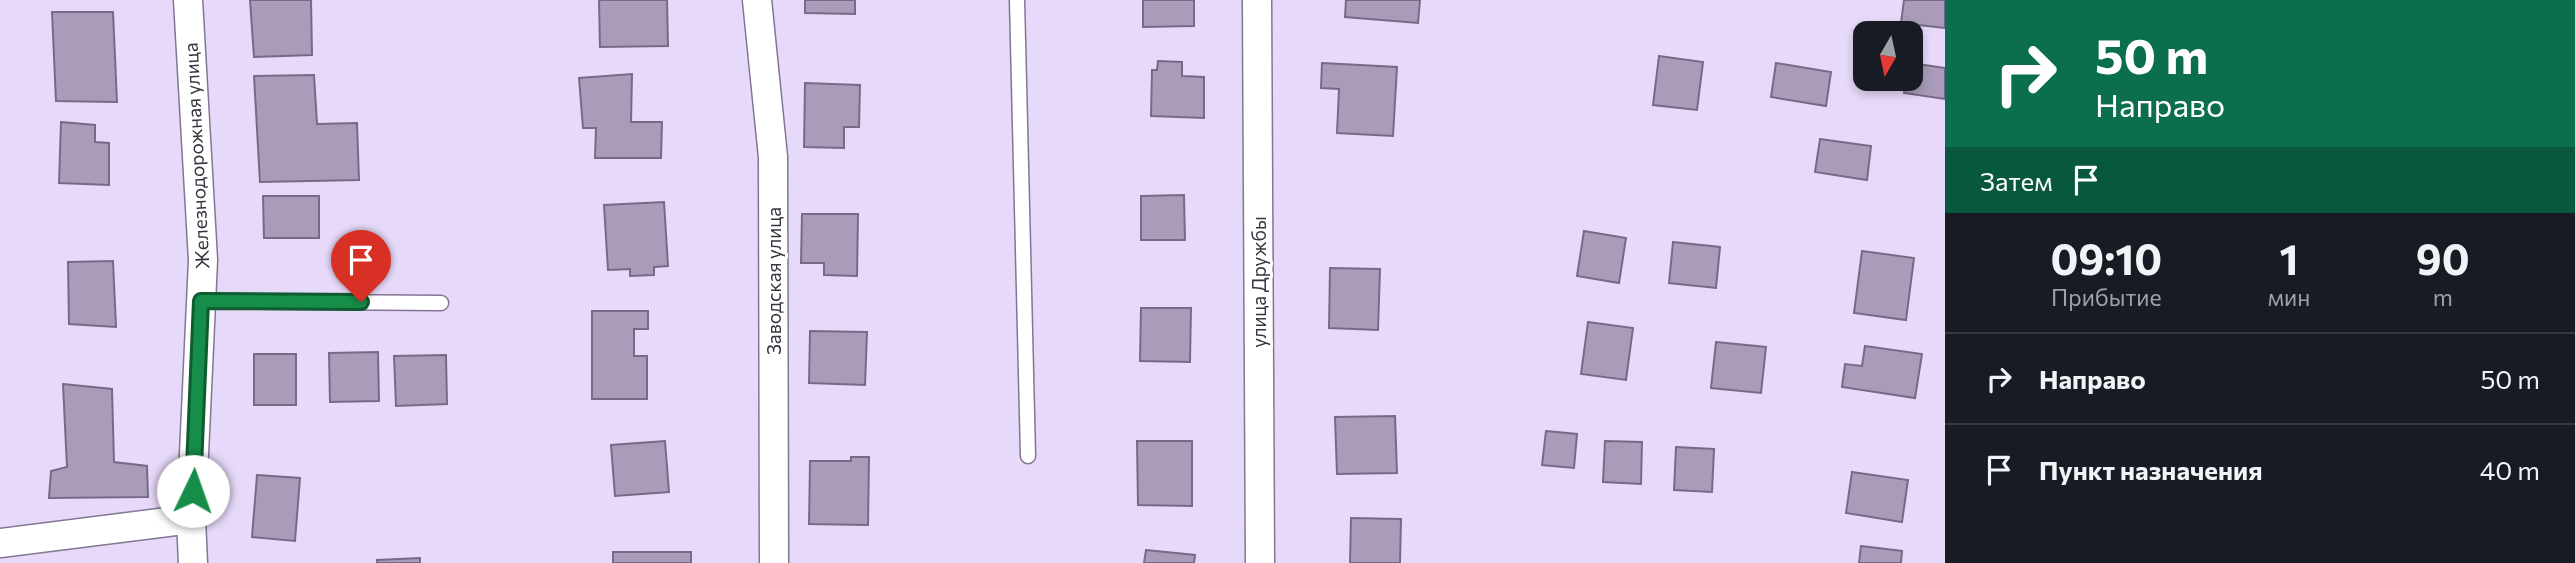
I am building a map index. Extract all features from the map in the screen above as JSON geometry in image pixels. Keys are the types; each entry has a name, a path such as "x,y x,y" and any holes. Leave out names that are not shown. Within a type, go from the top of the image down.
{"street":[{"name":"Железнодорожная улица","path":"188,0 204,260 191,519 193,563"},
{"name":"Заводская улица","path":"757,0 773,157 774,563"},
{"name":"улица Дружбы","path":"1257,0 1259,563"},
{"path":"0,543 191,519"}],"lane":[{"path":"1017,0 1028,456"},
{"path":"201,301 441,303"}],"building":[{"path":"250,0 311,0 312,55 254,57"},
{"path":"599,0 667,0 668,46 600,47"},
{"path":"805,0 855,0 855,14 805,13"},
{"path":"1143,0 1194,0 1194,26 1143,27"},
{"path":"1346,0 1420,0 1418,23 1345,17"},
{"path":"1904,0 1945,0 1945,28 1923,26 1923,21 1901,21"},
{"path":"52,12 113,12 117,102 56,101"},
{"path":"1659,56 1703,62 1697,110 1653,105"},
{"path":"1158,61 1182,62 1182,76 1204,77 1204,118 1151,116 1152,70 1157,70"},
{"path":"1322,63 1397,67 1393,136 1337,133 1339,89 1321,88"},
{"path":"1776,63 1831,72 1826,106 1771,97"},
{"path":"1923,65 1945,68 1945,99 1904,93 1923,91"},
{"path":"632,74 631,122 662,122 661,158 595,158 596,128 583,128 579,78"},
{"path":"314,75 317,124 357,123 359,180 260,182 254,76"},
{"path":"805,83 860,85 859,127 844,127 844,148 804,147"},
{"path":"61,122 95,125 95,142 109,143 109,185 59,183"},
{"path":"1820,139 1871,146 1867,180 1815,172"},
{"path":"1184,195 1185,240 1141,240 1141,196"},
{"path":"263,196 319,196 319,238 264,238"},
{"path":"664,202 668,266 654,267 654,275 630,276 630,269 608,270 604,205"},
{"path":"802,214 858,214 857,276 824,275 824,263 801,263"},
{"path":"1584,231 1626,238 1619,283 1577,276"},
{"path":"1673,242 1720,247 1716,288 1669,283"},
{"path":"1862,251 1914,258 1906,320 1854,313"},
{"path":"113,261 116,327 69,324 68,262"},
{"path":"1330,268 1380,269 1378,330 1329,328"},
{"path":"1141,308 1191,308 1190,362 1140,361"},
{"path":"592,311 648,311 648,329 634,329 634,356 647,356 647,399 592,399"},
{"path":"1588,322 1633,328 1626,380 1581,374"},
{"path":"810,331 867,332 865,385 809,383"},
{"path":"1716,342 1766,347 1761,393 1711,388"},
{"path":"1865,346 1922,354 1915,398 1842,387 1845,364 1862,366"},
{"path":"378,352 379,401 330,402 329,353"},
{"path":"254,354 296,354 296,405 254,405"},
{"path":"446,355 447,404 396,406 394,356"},
{"path":"63,384 112,389 114,462 147,466 148,497 49,498 51,471 67,467"},
{"path":"1395,416 1397,473 1337,474 1335,417"},
{"path":"1546,431 1577,434 1574,468 1542,465"},
{"path":"665,441 669,492 615,496 611,445"},
{"path":"1137,441 1192,441 1192,506 1138,505"},
{"path":"1605,441 1642,442 1641,484 1603,482"},
{"path":"1676,447 1714,449 1712,492 1674,490"},
{"path":"851,457 869,457 868,525 809,524 810,461 851,461"},
{"path":"1852,472 1908,480 1902,522 1846,513"},
{"path":"257,475 300,478 295,541 252,537"},
{"path":"1351,518 1401,519 1400,563 1350,563"},
{"path":"1861,546 1902,551 1901,563 1859,563"},
{"path":"1146,550 1195,555 1194,563 1144,563"},
{"path":"613,552 691,552 691,563 613,563"},
{"path":"420,558 420,563 377,563 377,560"}],"route":[{"path":"193,491 201,301 361,302"}]}
